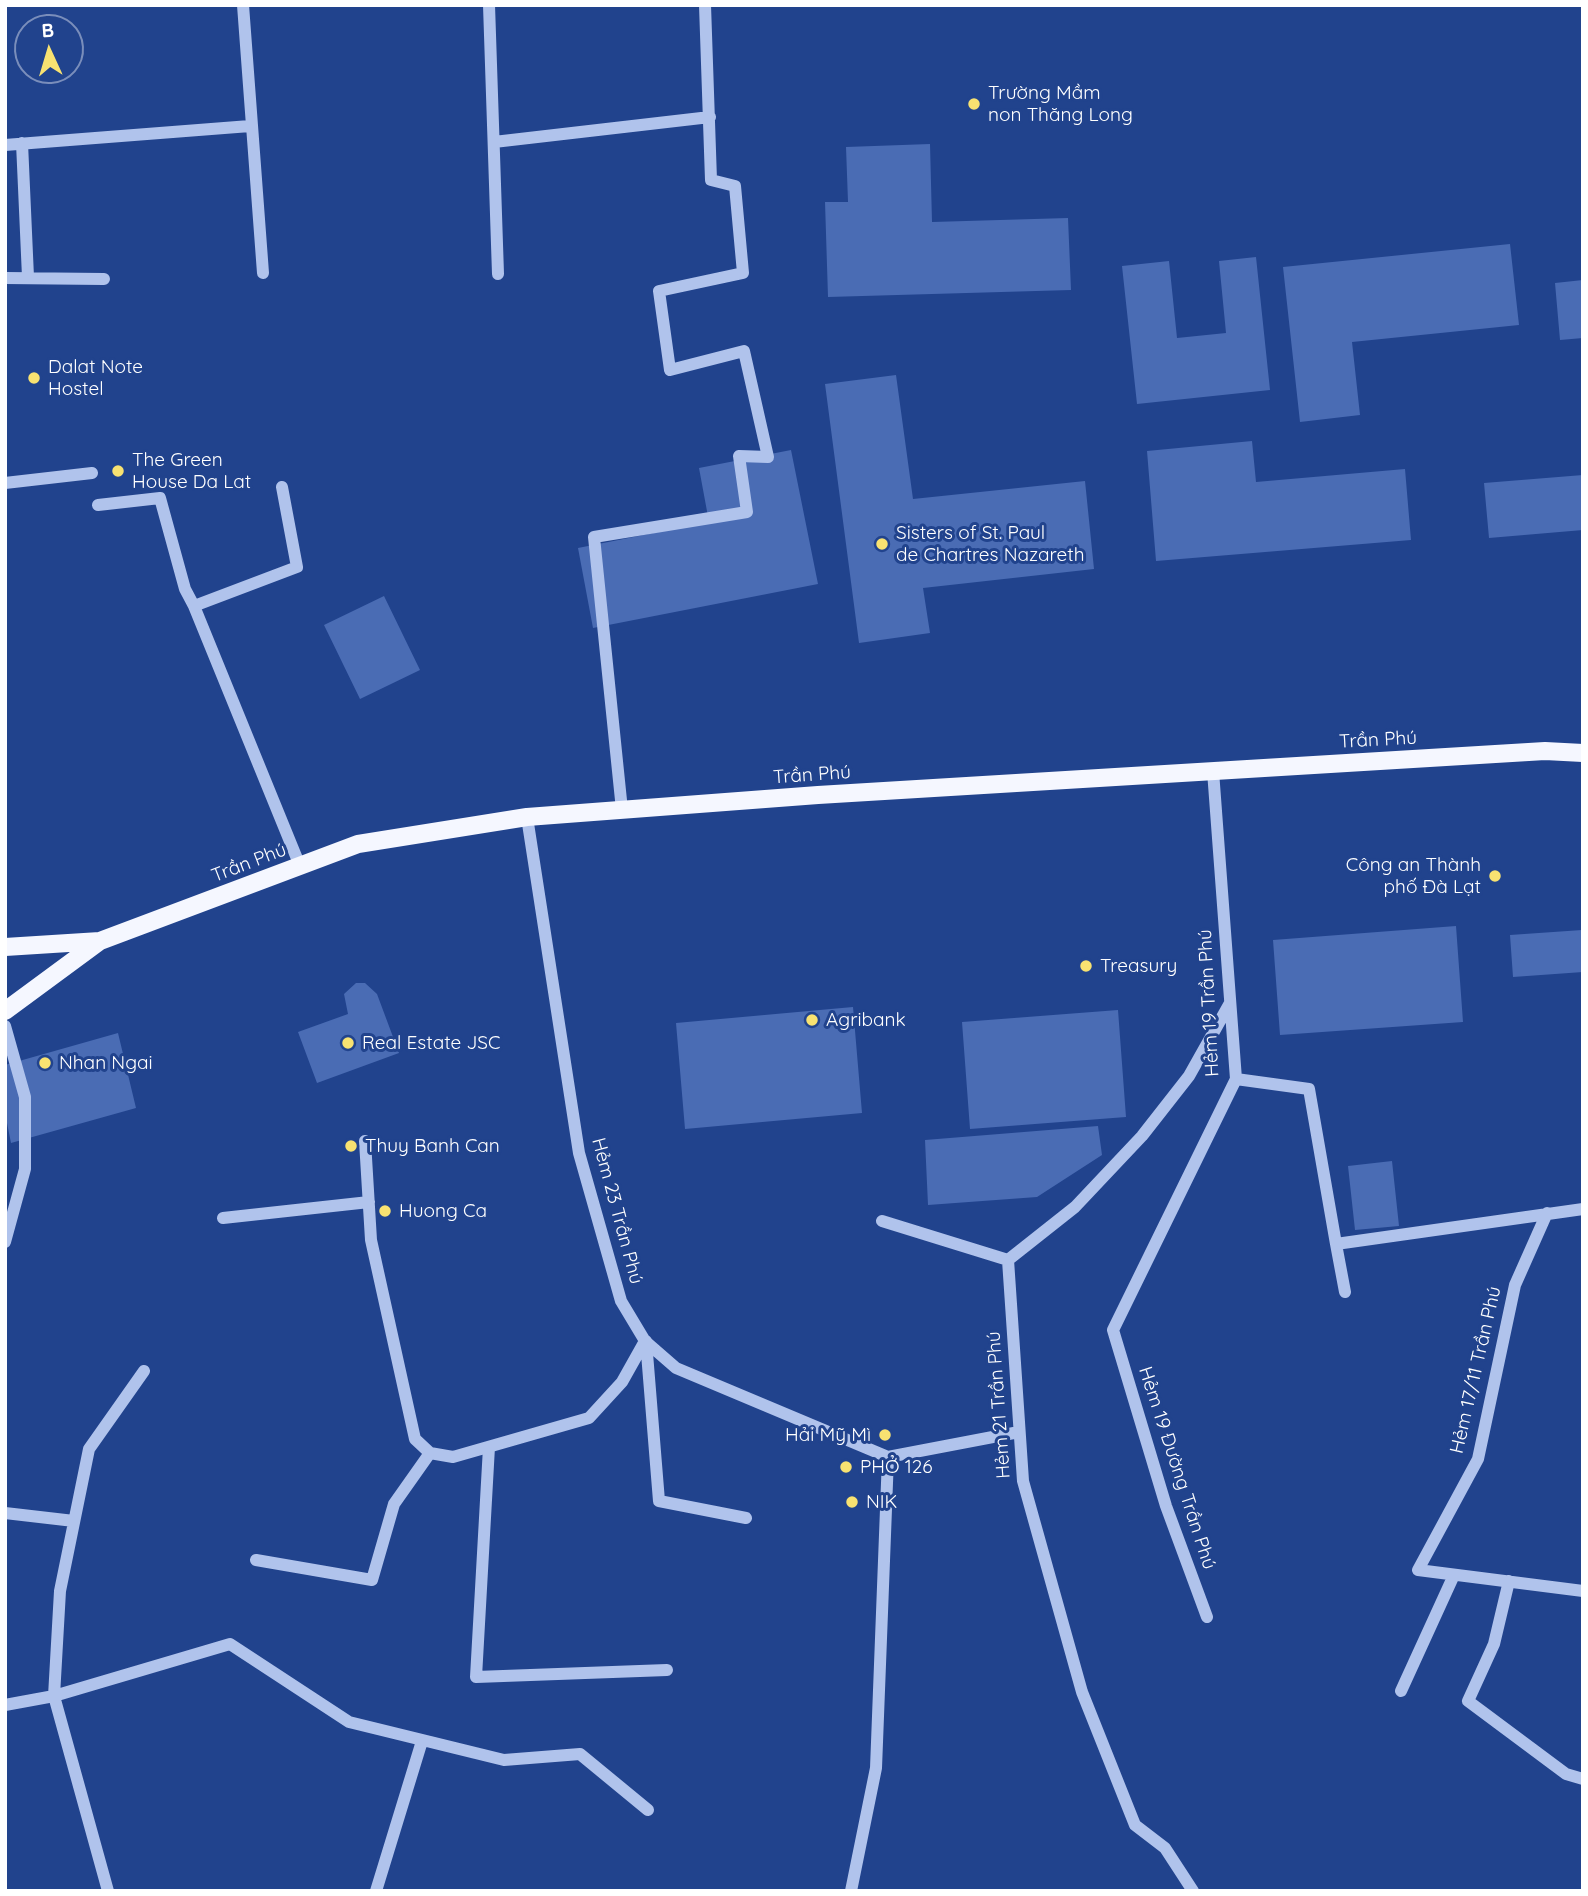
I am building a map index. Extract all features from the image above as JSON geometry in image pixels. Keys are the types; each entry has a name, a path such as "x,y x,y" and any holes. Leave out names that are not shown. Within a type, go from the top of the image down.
{"main road":[{"name":"Trần Phú","path":"1545,751 1583,743"},
{"name":"Trần Phú","path":"5,1011 100,941 358,844 527,817 1213,771 1545,751 1583,753"},
{"name":"Trần Phú","path":"5,947 100,941"}],"street":[{"path":"243,5 263,273"},
{"path":"489,5 498,274"},
{"path":"622,810 594,537 747,512 739,456 768,457 744,351 670,370 659,290 743,273 735,186 711,180 705,5"},
{"path":"494,142 710,117"},
{"path":"5,145 250,126"},
{"path":"22,143 28,277"},
{"path":"5,278 104,279"},
{"path":"5,483 92,473"},
{"path":"194,606 297,567 282,487"},
{"path":"98,505 160,498 185,589 300,866"},
{"name":"Hẻm 19 Trần Phú","path":"1112,1330 1236,1079 1213,771"},
{"name":"Hẻm 23 Trần Phú","path":"527,817 579,1153 621,1301 646,1340 676,1368 888,1457"},
{"path":"882,1221 1008,1260 1075,1207 1142,1136 1189,1076 1230,1003"},
{"path":"5,1026 25,1097 25,1168 5,1242"},
{"path":"1236,1079 1309,1089 1345,1292"},
{"path":"366,1141 371,1240 415,1439 430,1453 453,1457 589,1418 622,1382 646,1340"},
{"path":"222,1217 369,1202"},
{"path":"1336,1244 1583,1209"},
{"name":"Hẻm 17/11 Trần Phú","path":"1454,1575 1418,1570 1478,1459 1515,1285 1547,1213"},
{"name":"Hẻm 21 Trần Phú","path":"1008,1260 1023,1481 1082,1692 1135,1825 1165,1848 1193,1891"},
{"name":"Hẻm 19 Đường Trần Phú","path":"1112,1330 1166,1506 1207,1618"},
{"path":"646,1340 659,1502 746,1518"},
{"path":"108,1891 54,1696 60,1591 89,1449 144,1371"},
{"path":"851,1891 876,1768 888,1457 1019,1432"},
{"path":"489,1447 476,1677 667,1670"},
{"path":"256,1560 372,1580 394,1504 430,1453"},
{"path":"5,1514 74,1521"},
{"path":"1401,1691 1454,1575 1583,1591"},
{"path":"1509,1581 1494,1644 1468,1701 1566,1773 1583,1779"},
{"path":"5,1705 54,1696 230,1644 349,1722 504,1760 580,1754 648,1810"},
{"path":"376,1891 422,1741"}],"building":[{"path":"930,144 932,222 1068,218 1071,290 828,297 825,202 848,202 846,147"},
{"path":"1510,244 1519,325 1352,342 1360,415 1300,422 1283,267"},
{"path":"1256,257 1270,390 1137,404 1122,266 1169,261 1177,338 1226,333 1219,261"},
{"path":"1583,280 1583,338 1560,340 1555,283"},
{"path":"896,375 913,499 1085,481 1094,569 923,588 930,633 859,643 825,384"},
{"path":"1252,441 1256,482 1405,469 1411,540 1156,561 1147,451"},
{"path":"791,450 818,584 593,628 578,548 709,522 699,468"},
{"path":"1583,475 1583,530 1489,538 1484,483"},
{"path":"384,596 420,670 360,699 324,625"},
{"path":"1456,926 1463,1022 1280,1035 1273,940"},
{"path":"1582,930 1583,972 1513,977 1510,935"},
{"name":"Real Estate JSC","path":"356,983 365,983 377,994 399,1053 317,1083 298,1032 348,1014 344,994"},
{"path":"853,1007 862,1113 685,1129 676,1023"},
{"path":"1118,1010 1126,1117 970,1129 962,1022"},
{"path":"118,1033 136,1108 11,1143 5,1113 5,1065"},
{"path":"1098,1126 1102,1155 1037,1197 928,1205 925,1140"},
{"path":"1392,1161 1399,1226 1355,1230 1348,1166"}],"place":[{"name":"Trường Mầm non Thăng Long","path":"974,104"},
{"name":"Dalat Note Hostel","path":"34,378"},
{"name":"The Green House Da Lat","path":"118,471"},
{"name":"Sisters of St. Paul de Chartres Nazareth","path":"882,544"},
{"name":"Công an Thành phố Đà Lạt","path":"1495,876"},
{"name":"Treasury","path":"1086,966"},
{"name":"Agribank","path":"812,1020"},
{"name":"Real Estate JSC","path":"348,1043"},
{"name":"Nhan Ngai","path":"45,1063"},
{"name":"Thuy Banh Can","path":"351,1146"},
{"name":"Huong Ca","path":"385,1211"},
{"name":"Hải Mỹ Mì","path":"885,1435"},
{"name":"PHỞ 126","path":"846,1467"},
{"name":"NIK","path":"852,1502"}]}
